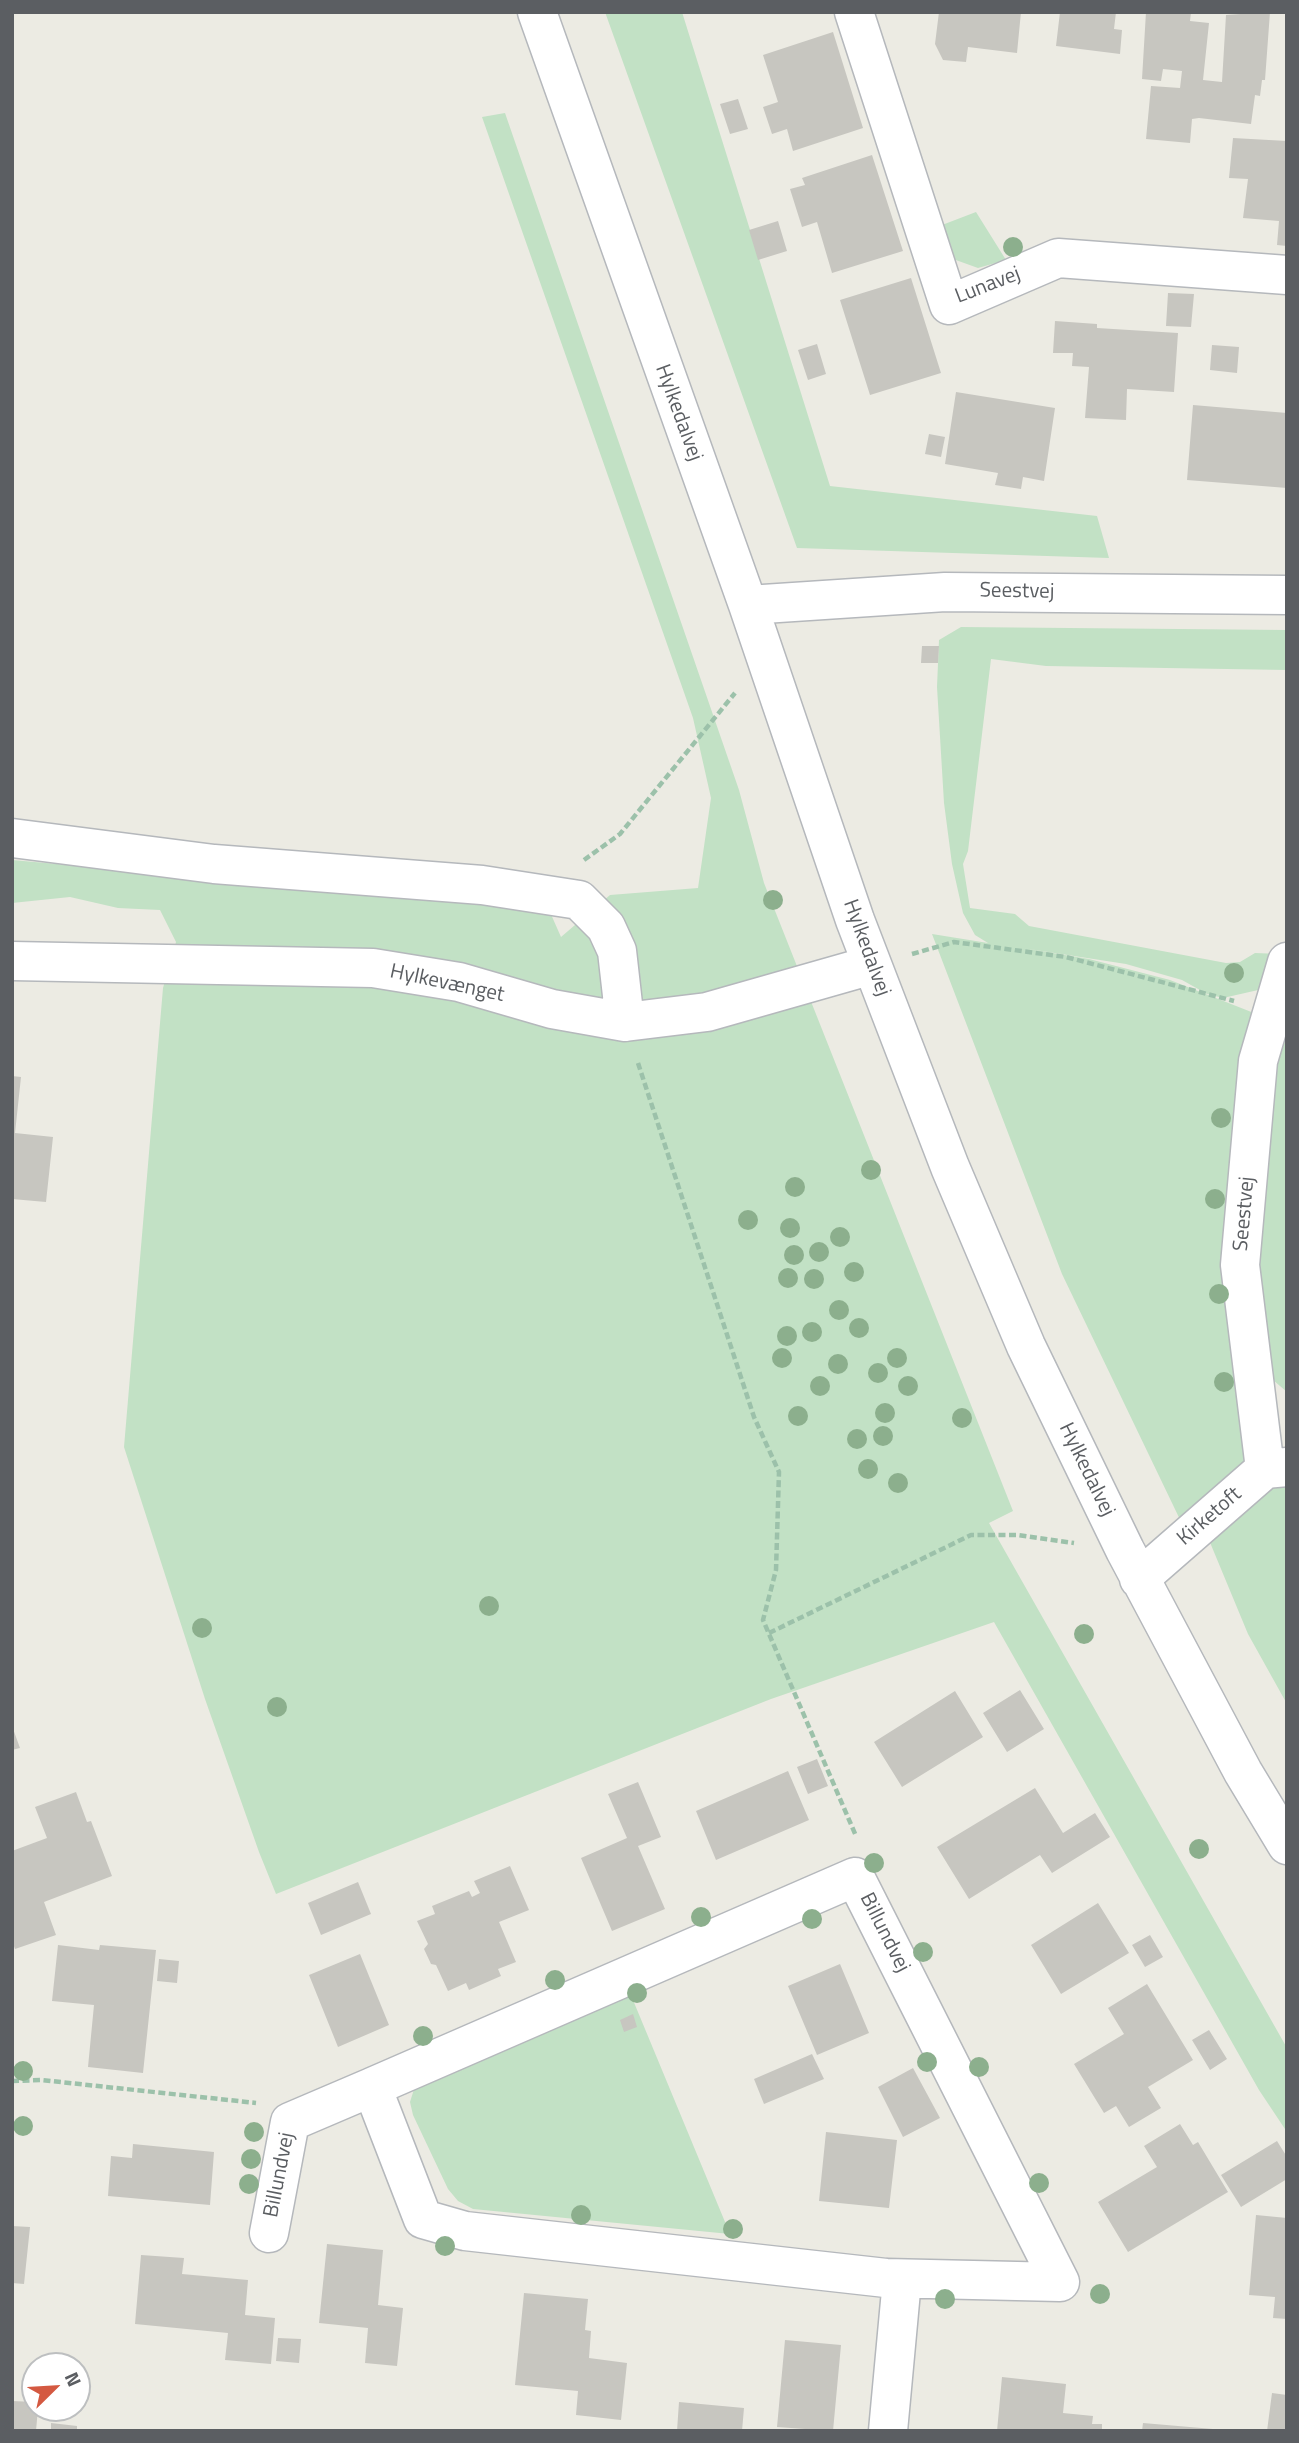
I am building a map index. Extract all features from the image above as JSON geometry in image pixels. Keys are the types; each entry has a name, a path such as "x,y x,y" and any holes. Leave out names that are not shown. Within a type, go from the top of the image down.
{"street":[{"name":"Hylkedalvej","path":"537,12 748,605 872,965 950,1167 1026,1346 1132,1564 1243,1772 1287,1845"},
{"name":"Lunavej","path":"854,12 949,305 1058,258 1287,275"},
{"name":"Seestvej","path":"748,605 945,592 1287,595"},
{"path":"12,838 214,864 482,885 579,900 606,927 617,951 625,1022"},
{"name":"Hylkevænget","path":"12,961 373,968 459,982 552,1009 625,1022 707,1012 872,965"},
{"name":"Seestvej","path":"1276,1468 1240,1265 1258,1061 1287,962"},
{"name":"Kirketoft","path":"1132,1564 1276,1468"},
{"name":"Billundvej","path":"269,2233 290,2122 855,1877 1060,2283 902,2280 465,2231 423,2219 372,2087"},
{"path":"888,2431 902,2280"}],"path":[{"path":"538,894 620,834 765,657"},
{"path":"872,965 954,942 1066,957 1241,1003 1273,1003"},
{"path":"625,1022 754,1417 779,1472 776,1570 763,1620 856,1834 855,1877"},
{"path":"769,1633 971,1535 1017,1535 1132,1564"},
{"path":"12,2081 42,2080 257,2103"}],"green space":[{"path":"605,12 682,12 830,486 1097,516 1109,558 797,548"},
{"path":"505,113 739,790 764,883 1013,1511 989,1523 1287,2048 1287,2132 1259,2090 994,1622 771,1699 276,1894 259,1852 205,1699 124,1447 163,988 176,942 160,910 118,908 70,897 12,903 12,860 316,887 546,903 561,937 610,895 698,888 711,798 693,718 482,117"},
{"path":"976,212 1006,260 978,268 953,259 942,225"},
{"path":"961,627 1287,630 1287,670 1046,666 991,659 968,851 963,864 970,908 1015,914 1029,926 1226,963 1240,962 1255,953 1280,954 1267,988 1223,998 1207,994 1182,980 1126,964 1022,948 1089,959 1170,980 1259,1015 1251,1457 1185,1530 1062,1274 932,934 988,943 975,935 963,913 952,864 944,803 937,687 939,640"},
{"path":"1287,1035 1287,1392 1273,1380 1257,1256 1276,1069"},
{"path":"1287,1479 1287,1704 1248,1634 1209,1540 1256,1493"},
{"path":"628,1988 730,2234 473,2209 458,2201 448,2189 413,2115 410,2102 415,2086"}],"building":[{"path":"939,12 1021,12 1017,53 968,47 966,62 943,60 935,44"},
{"path":"1060,12 1116,12 1114,29 1122,30 1120,54 1056,46"},
{"path":"1146,12 1191,12 1190,21 1209,23 1203,80 1222,82 1226,15 1270,12 1265,80 1262,80 1260,96 1255,95 1251,124 1192,119 1190,143 1146,139 1151,86 1180,88 1182,71 1163,69 1161,81 1142,79"},
{"path":"833,32 863,128 793,151 787,129 772,134 763,107 778,102 763,55"},
{"path":"738,99 748,129 730,134 720,104"},
{"path":"1233,138 1287,141 1287,246 1277,245 1279,221 1243,218 1248,179 1229,178"},
{"path":"872,155 903,251 832,273 817,222 802,227 790,189 805,185 802,178"},
{"path":"778,221 787,251 758,260 749,230"},
{"path":"911,278 941,373 870,395 840,300"},
{"path":"1168,293 1194,294 1191,327 1166,326"},
{"path":"1055,321 1097,324 1097,328 1178,333 1174,392 1127,389 1126,420 1085,418 1089,367 1072,366 1073,353 1053,353"},
{"path":"817,344 826,374 808,380 798,350"},
{"path":"1212,345 1239,347 1237,373 1210,370"},
{"path":"956,392 1055,408 1044,481 1023,477 1021,489 995,485 998,473 945,464"},
{"path":"1193,405 1287,413 1287,488 1187,480"},
{"path":"929,434 945,437 941,457 925,454"},
{"path":"922,646 939,646 938,663 921,663"},
{"path":"12,1076 21,1077 15,1133 53,1137 46,1202 12,1199"},
{"path":"1020,1690 1044,1729 1007,1752 983,1713"},
{"path":"955,1691 983,1737 902,1787 874,1742"},
{"path":"12,1726 20,1748 12,1750"},
{"path":"817,1759 828,1786 808,1794 797,1767"},
{"path":"788,1771 809,1820 716,1860 696,1811"},
{"path":"638,1782 661,1837 638,1846 665,1909 612,1931 581,1858 627,1838 608,1794"},
{"path":"1035,1788 1063,1833 1095,1813 1110,1837 1052,1873 1040,1855 969,1899 937,1847"},
{"path":"76,1792 87,1822 91,1821 112,1876 44,1902 56,1935 15,1949 12,1941 12,1851 47,1838 35,1807"},
{"path":"510,1866 529,1910 499,1922 516,1962 498,1969 501,1976 469,1990 466,1983 448,1991 436,1965 431,1964 424,1949 428,1944 417,1921 435,1914 432,1906 469,1891 472,1897 480,1893 474,1881"},
{"path":"358,1882 371,1914 321,1935 308,1903"},
{"path":"1098,1903 1129,1953 1061,1994 1031,1945"},
{"path":"1150,1935 1163,1957 1145,1967 1132,1945"},
{"path":"58,1945 99,1950 100,1945 156,1950 143,2073 88,2067 94,2005 52,2001"},
{"path":"360,1954 389,2025 338,2047 309,1975"},
{"path":"159,1959 179,1961 177,1983 157,1981"},
{"path":"840,1964 869,2033 817,2055 788,1986"},
{"path":"1147,1984 1193,2060 1148,2087 1161,2108 1129,2127 1116,2106 1104,2113 1074,2064 1124,2034 1108,2008"},
{"path":"633,2014 637,2027 624,2032 620,2020"},
{"path":"1209,2030 1227,2059 1210,2070 1192,2040"},
{"path":"812,2054 824,2079 764,2104 754,2079"},
{"path":"913,2068 940,2118 903,2137 878,2087"},
{"path":"1180,2124 1193,2145 1198,2142 1228,2192 1128,2252 1098,2202 1157,2167 1144,2146"},
{"path":"826,2132 897,2140 889,2208 819,2201"},
{"path":"1277,2141 1287,2157 1287,2179 1241,2207 1221,2175"},
{"path":"133,2144 214,2152 210,2205 108,2196 111,2156 132,2158"},
{"path":"1256,2215 1287,2218 1287,2319 1273,2318 1275,2297 1249,2295"},
{"path":"12,2226 30,2227 24,2284 12,2283"},
{"path":"327,2244 383,2250 378,2305 403,2308 397,2366 365,2363 368,2328 319,2323"},
{"path":"141,2255 184,2258 182,2274 248,2280 245,2315 275,2318 271,2364 225,2360 228,2333 135,2324"},
{"path":"524,2293 588,2299 585,2330 591,2331 589,2358 627,2363 621,2420 576,2415 578,2391 515,2385"},
{"path":"278,2338 301,2339 299,2363 276,2361"},
{"path":"785,2340 841,2345 833,2431 777,2427"},
{"path":"1002,2377 1066,2384 1063,2413 1093,2416 1092,2424 1102,2424 1102,2431 997,2431"},
{"path":"1272,2393 1287,2395 1287,2431 1267,2431"},
{"path":"12,2401 21,2401 21,2422 37,2422 36,2431 12,2431"},
{"path":"679,2402 744,2408 742,2431 677,2431"},
{"path":"51,2423 77,2426 77,2431 51,2431"},
{"path":"1143,2423 1213,2429 1213,2431 1142,2431"}]}
